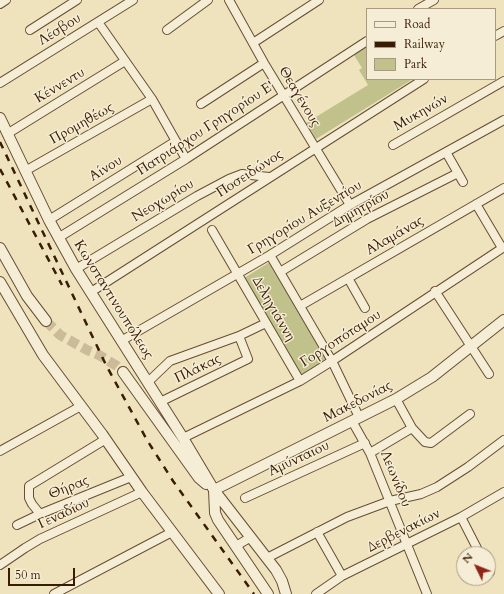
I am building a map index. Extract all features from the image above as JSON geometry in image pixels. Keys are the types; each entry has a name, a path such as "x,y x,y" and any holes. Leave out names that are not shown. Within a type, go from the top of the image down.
{"street":[{"path":"0,4 6,0"},
{"path":"30,30 77,0"},
{"name":"Λέσβου","path":"0,83 133,0"},
{"path":"167,30 208,0"},
{"name":"Θεαγένους","path":"229,0 264,63 350,205"},
{"path":"253,43 319,0"},
{"path":"420,8 434,0"},
{"path":"98,22 152,99 186,159"},
{"name":"Πατριάρχου Γρηγορίου E'","path":"58,238 186,159 366,42"},
{"name":"Κέννεντυ","path":"8,134 126,61"},
{"path":"201,104 264,63"},
{"name":"Ποσειδώνος","path":"91,292 422,80"},
{"name":"Μυκηνών","path":"393,145 504,81"},
{"name":"Προμηθέως","path":"25,171 152,99"},
{"name":"Κωνσταντινουπόλεως","path":"0,118 58,238 76,269 183,438 214,490 267,558 282,581 286,594"},
{"name":"Γρηγορίου Αυξεντίου","path":"121,341 270,255 350,205 504,120"},
{"name":"Αίνου","path":"49,220 176,141"},
{"path":"446,152 463,182"},
{"name":"Δημητρίου","path":"280,272 367,219 458,173"},
{"name":"Νεοχωρίου","path":"76,269 196,196 229,179 242,174 269,177"},
{"name":"Αλαμάνας","path":"300,306 504,188"},
{"path":"476,204 503,248"},
{"name":"Δεληγιάννη","path":"212,230 300,381"},
{"path":"0,248 27,296 46,321"},
{"name":"Γοργοπόταμου","path":"183,438 300,381 435,291 503,248"},
{"name":"Λεωνίδου","path":"270,255 332,361 427,594"},
{"path":"348,278 365,308"},
{"path":"0,282 43,355 106,439 142,492 219,594"},
{"path":"435,291 489,374"},
{"name":"Μακεδονίας","path":"214,490 396,399 432,377 504,320"},
{"path":"148,382 170,361 239,336 266,323"},
{"name":"Πλάκας","path":"160,402 248,359 239,336"},
{"path":"122,372 199,478 214,490"},
{"path":"396,399 412,428 425,442 431,443 470,414"},
{"path":"0,451 81,406"},
{"path":"370,453 412,428"},
{"name":"Θήρας","path":"40,514 29,498 29,486 106,439"},
{"path":"267,558 347,517 390,501 421,494 437,487 468,467 504,440"},
{"name":"Αμύνταιου","path":"245,498 365,443"},
{"name":"Θήρας","path":"17,525 131,476"},
{"name":"Κωνσταντινουπόλεως","path":"214,490 215,513 218,520 268,594"},
{"name":"Γεναδίου","path":"0,565 40,540 142,492"},
{"name":"Δερβενακίων","path":"316,594 342,576 461,517 504,492"},
{"path":"461,517 476,546"},
{"path":"54,594 172,532"},
{"path":"317,532 342,576"},
{"path":"236,546 251,537"}],"green space":[{"path":"366,47 366,80 411,80 316,139 306,123 368,85 359,70 362,68 354,55"},
{"path":"270,262 327,360 301,375 244,278"}],"tunnel":[{"path":"46,321 60,335 99,355 117,366 123,372"}],"railway":[{"path":"0,142 106,365 147,440 173,481 254,594"},
{"path":"0,169 62,285"}]}
